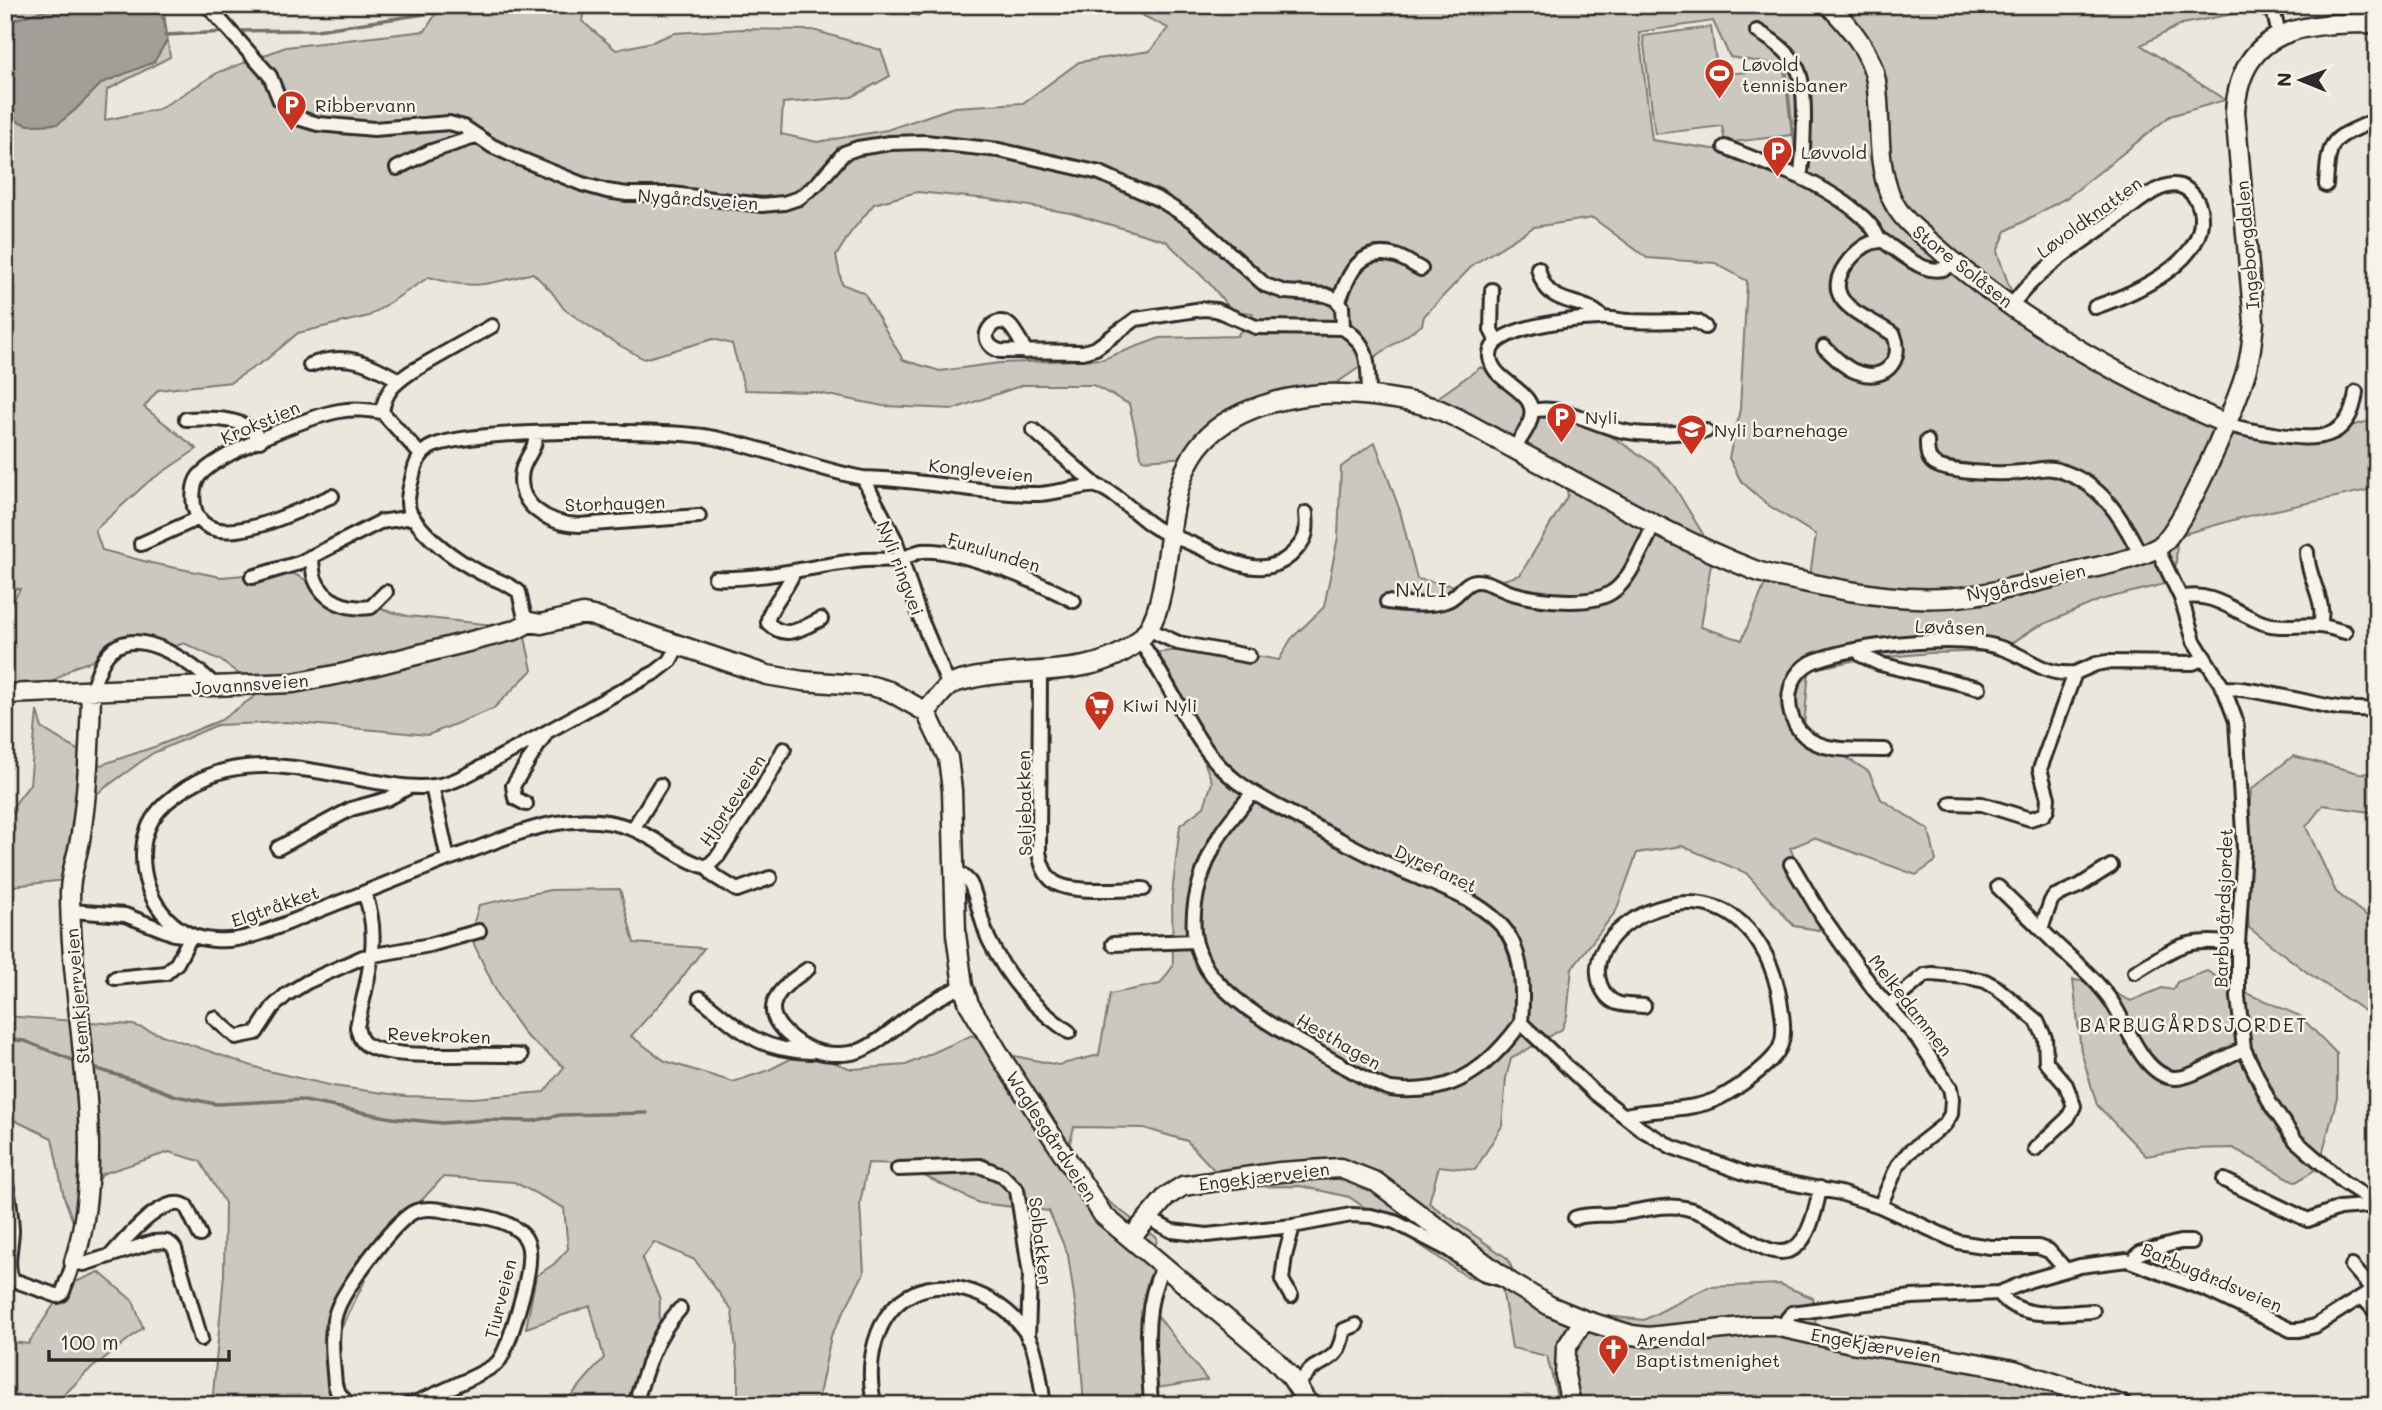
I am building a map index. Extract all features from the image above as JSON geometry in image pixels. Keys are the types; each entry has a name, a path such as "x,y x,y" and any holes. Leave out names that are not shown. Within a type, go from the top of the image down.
{"street":[{"name":"Nygårdsveien","path":"207,5 270,76 280,101 301,119 340,127 374,129 449,123 464,127 516,157 582,184 607,191 673,194 762,205 784,203 799,198 817,184 844,153 858,148 890,143 925,142 999,150 1100,173 1117,180 1160,200 1195,222 1265,285 1284,292 1326,295 1339,301"},
{"name":"Store Solåsen","path":"1829,5 1861,44 1876,79 1884,176 1900,215 1914,230 2012,305 2099,362 2227,424"},
{"path":"2272,5 2279,35"},
{"name":"Ingeborgdalen","path":"2157,548 2168,539 2182,518 2227,424 2251,352 2254,322 2235,103 2239,80 2265,43 2279,35 2306,27 2377,23"},
{"path":"1756,31 1784,50 1802,79 1803,149 1800,177"},
{"path":"2326,185 2331,145 2347,132 2377,119"},
{"path":"397,168 429,152 478,136"},
{"path":"1725,148 1800,177 1851,207 1868,223 1879,240 1929,270 1947,270 1954,263"},
{"name":"Løvoldknatten","path":"2012,305 2033,281 2157,189 2177,185 2184,188 2198,203 2201,216 2201,229 2186,255 2155,280 2122,298 2095,307"},
{"path":"1824,347 1860,374 1881,374 1893,362 1897,354 1894,335 1846,306 1838,291 1840,272 1852,256 1868,243 1879,240"},
{"path":"1343,328 1342,306 1339,301 1351,270 1366,258 1378,255 1399,257 1421,269"},
{"path":"1538,268 1541,284 1549,292 1596,311 1602,317"},
{"path":"1492,290 1491,330 1496,340"},
{"path":"1026,352 1083,352 1096,348 1136,319 1203,309 1216,310 1256,327 1343,328 1362,344 1368,362 1369,395"},
{"path":"1514,449 1531,420 1532,411 1525,397 1493,366 1489,357 1496,340 1510,332 1530,327 1602,317 1630,321 1690,321 1705,327"},
{"path":"421,455 382,412 384,398 399,380 492,326"},
{"path":"310,365 332,358 350,359 369,364 399,380"},
{"path":"2227,424 2303,439 2318,438 2332,434 2343,425 2355,402 2356,392"},
{"name":"Nygårdsveien","path":"1170,542 1175,508 1187,466 1192,455 1209,437 1234,417 1262,405 1308,395 1334,393 1369,395 1441,410 1653,523 1759,572 1843,591 1938,598 1975,595 2109,564 2157,548"},
{"name":"Krokstien","path":"199,518 194,508 195,483 218,460 340,411 364,409 382,412"},
{"path":"1532,411 1553,409 1621,431 1643,434 1706,431"},
{"path":"186,419 237,422 254,430 260,441"},
{"name":"Kongleveien","path":"1033,430 1096,485 1170,542 1245,566 1262,568 1286,559 1306,537 1306,513"},
{"path":"863,478 828,472 759,449 705,436 632,431 479,437 431,447 421,455 414,471 408,509 433,539 461,561 519,592 524,614 530,622 541,624 583,614 593,615 767,675 803,681 872,685 889,691 926,712 949,685 986,675 1102,662 1114,658 1144,635 1160,601 1170,542"},
{"name":"Storhaugen","path":"536,434 535,447 522,474 524,490 544,518 563,525 579,525 699,516"},
{"path":"1927,441 1931,461 1951,471 2022,472 2045,467 2075,477 2093,487 2115,508 2137,548 2137,554"},
{"name":"Kongleveien","path":"863,478 901,479 1040,494 1096,485"},
{"name":"Nyli ringvei","path":"863,478 895,539 920,617 949,685"},
{"path":"141,544 199,518 205,526 230,532 274,520 332,496"},
{"path":"252,577 299,563 380,522 412,517"},
{"path":"1387,603 1446,602 1468,583 1476,581 1491,584 1509,593 1538,599 1582,600 1602,596 1612,592 1624,580 1653,523"},
{"path":"2157,548 2181,598 2194,641 2224,689 2244,689 2340,708 2377,710"},
{"name":"Furulunden","path":"715,578 740,579 864,560 902,558 921,551 968,559 1054,590 1074,601"},
{"path":"2307,552 2307,567 2322,608 2320,625"},
{"path":"310,557 317,583 326,595 338,603 349,607 371,607 386,592"},
{"path":"794,571 787,589 768,614 768,623 775,631 787,633 821,619"},
{"path":"2181,598 2200,596 2213,599 2264,623 2286,626 2320,625 2345,632"},
{"name":"Jovannsveien","path":"5,694 292,683 345,674 515,630 530,622"},
{"path":"1144,635 1249,656"},
{"name":"Dyrefaret","path":"1144,635 1155,662 1194,732 1207,751 1233,778 1252,793 1348,845 1458,895 1494,920 1507,933 1516,951 1521,976 1521,1023"},
{"path":"91,692 107,656 114,648 130,641 141,640 167,652 207,677 217,687"},
{"name":"Løvåsen","path":"1885,750 1834,748 1816,744 1803,736 1791,716 1789,689 1801,669 1821,658 1900,643 1963,641 2001,648 2058,675 2075,673"},
{"path":"115,978 166,973 177,963 191,936 169,921 156,904 144,875 145,835 152,818 171,797 216,772 239,767 298,769 409,787 432,786 462,777 656,672 670,661 679,644"},
{"path":"1860,651 1880,664 1979,688"},
{"path":"1951,803 1982,803 2017,817 2036,818 2047,810 2048,797 2040,769 2075,673 2107,662 2193,663 2204,658"},
{"name":"Seljebakken","path":"1040,670 1039,852 1045,872 1059,886 1144,889"},
{"name":"Barbugårdsjordet","path":"2224,689 2236,721 2244,815 2238,944 2238,997 2244,1049 2271,1105 2296,1141 2343,1182 2377,1204"},
{"name":"Stemkjerrveien","path":"74,1262 79,1246 89,1170 70,889 80,840 89,748 91,692"},
{"name":"Waglesgårdveien","path":"926,712 948,758 952,790 956,934 963,986 969,1004 1103,1215 1274,1359 1297,1385 1309,1405"},
{"path":"526,804 516,798 513,786 546,733"},
{"name":"Hjorteveien","path":"707,867 718,856 784,750"},
{"path":"634,829 660,785"},
{"path":"432,786 448,859"},
{"path":"278,848 351,809 387,799 409,787"},
{"name":"Hesthagen","path":"1252,793 1221,835 1198,889 1194,909 1195,941 1210,974 1234,998 1315,1050 1373,1082 1393,1089 1434,1088 1468,1076 1500,1049 1521,1023"},
{"name":"Hjorteveien","path":"448,859 529,830 585,819 610,821 634,829 695,864 707,867 713,876 737,890 770,878"},
{"name":"Elgtråkket","path":"71,911 125,915 174,934 212,940 246,937 448,859"},
{"name":"Melkedammen","path":"1791,863 1822,916 1875,991 1930,1054 1950,1088 1951,1114 1945,1124 1898,1165 1880,1206"},
{"path":"2041,929 2055,896 2080,886 2111,866"},
{"path":"954,869 970,883 981,923 990,943 1024,995 1040,1012 1069,1032"},
{"path":"1998,887 2100,987 2113,1003 2131,1041 2160,1072 2174,1078 2185,1076 2244,1049"},
{"name":"Revekroken","path":"364,893 373,920 374,940 357,1027 359,1038 378,1051 401,1054 521,1056"},
{"path":"1625,1115 1697,1105 1720,1097 1759,1070 1776,1054 1783,1036 1777,985 1759,942 1748,926 1732,915 1710,906 1672,904 1650,911 1606,943 1597,960 1597,974 1603,991 1616,1003 1644,1006"},
{"path":"214,1018 236,1037 256,1032 273,1007 307,982 363,957 430,945 479,931"},
{"path":"1113,944 1195,941"},
{"path":"2135,972 2181,944 2207,941 2238,944"},
{"path":"808,969 778,995 773,1012 779,1024 792,1038 818,1052"},
{"path":"1889,1005 1925,975 1966,977 1996,987 2036,1021 2045,1038 2046,1062 2066,1085 2074,1105 2068,1118 2035,1149"},
{"path":"700,998 760,1044 775,1049 839,1053 858,1051 917,1012 963,986"},
{"path":"1521,1023 1595,1093 1640,1129 1696,1157 1750,1175 1820,1188 1880,1206 1958,1242 1990,1247 2038,1247 2049,1251 2066,1270"},
{"path":"2377,1069 2377,1091"},
{"name":"Solbakken","path":"898,1169 980,1167 1002,1175 1017,1190 1030,1275 1028,1338"},
{"name":"Engekjærveien","path":"1131,1238 1167,1196 1183,1186 1280,1172 1340,1167 1376,1182 1510,1282 1550,1306 1632,1335 1648,1337 1753,1326 1786,1328 1851,1343 2014,1370 2122,1405"},
{"path":"5,1179 10,1206 8,1277 58,1296 62,1294 74,1262 84,1264 153,1242 166,1241 172,1244 201,1339"},
{"path":"2224,1180 2308,1220 2339,1208 2377,1204"},
{"path":"1574,1218 1587,1214 1616,1214 1666,1206 1685,1207 1704,1214 1754,1245 1782,1251 1798,1245 1807,1235 1817,1207 1820,1188"},
{"path":"111,1255 144,1221 176,1202 186,1206 200,1235"},
{"name":"Tiurveien","path":"349,1405 334,1384 332,1335 339,1306 385,1239 405,1218 415,1211 427,1209 469,1214 509,1225 526,1238 529,1263 504,1353 494,1366 410,1404"},
{"name":"Engekjærveien","path":"1293,1226 1340,1216 1371,1216 1395,1222 1449,1250 1485,1275 1510,1282"},
{"path":"1147,1218 1172,1231 1193,1234 1293,1226 1282,1280 1291,1296"},
{"path":"2134,1262 2142,1252 2180,1242 2192,1242"},
{"name":"Barbugårdsveien","path":"1786,1328 1787,1319 1792,1312 1912,1297 1999,1293 2031,1280 2080,1266 2127,1260 2209,1291 2291,1329 2315,1326 2370,1291"},
{"path":"2352,1266 2370,1291 2377,1313"},
{"path":"1151,1405 1149,1301 1154,1284 1164,1267"},
{"name":"Solbakken","path":"876,1405 871,1381 872,1350 888,1315 911,1293 937,1287 953,1287 972,1292 993,1301 1015,1318 1033,1347 1044,1405"},
{"path":"1999,1293 2016,1308 2028,1313 2092,1311"},
{"path":"635,1405 656,1343 680,1309"},
{"path":"1571,1405 1564,1362 1566,1348 1584,1320"},
{"path":"1297,1385 1310,1370 1332,1359 1340,1349 1344,1330 1356,1325"}],"shaded area":[{"path":"5,5 59,5 5,23"},
{"path":"59,5 154,5 164,20 167,40 154,62 102,83 58,124 29,125 5,117 5,23"},
{"path":"154,5 163,5 170,57 107,90 105,120 159,109 219,72 286,47 425,31 440,7 436,5 585,5 582,21 616,50 652,42 674,33 743,29 813,30 881,50 890,76 852,97 783,103 781,134 817,142 887,130 954,107 1023,103 1079,62 1150,51 1168,28 1140,14 1104,5 1921,5 2036,9 2079,5 2278,5 2272,23 2253,10 2182,24 2141,45 2225,100 2170,116 2068,197 2006,231 1997,252 2021,319 2209,419 2277,433 2328,432 2377,419 2377,488 2244,517 2177,536 2176,565 2169,583 2100,600 2035,628 2000,651 1930,653 1857,660 1809,670 1804,727 1869,772 1881,799 1929,830 1936,861 1916,875 1814,838 1790,848 1820,912 1819,930 1794,926 1746,873 1682,846 1637,853 1616,911 1572,968 1567,1016 1562,1029 1511,1059 1506,1078 1502,1126 1475,1170 1439,1166 1429,1203 1508,1259 1521,1290 1587,1314 1644,1320 1708,1287 1780,1284 1813,1298 1816,1326 1884,1344 1943,1366 2004,1378 2096,1405 1559,1405 1547,1356 1512,1348 1502,1288 1466,1276 1349,1197 1300,1186 1230,1187 1187,1141 1144,1128 1074,1127 1068,1150 1100,1195 1157,1238 1154,1255 1157,1315 1207,1380 1144,1390 1144,1405 1084,1405 1078,1323 1068,1255 1049,1211 979,1203 900,1164 868,1163 860,1203 864,1273 831,1336 817,1405 738,1405 738,1369 732,1311 695,1260 654,1242 642,1259 660,1299 659,1337 635,1405 563,1405 604,1358 590,1306 526,1328 536,1276 554,1264 568,1249 564,1208 514,1182 443,1177 410,1213 370,1270 338,1335 332,1381 363,1405 212,1405 224,1275 225,1203 200,1161 169,1152 102,1174 76,1230 64,1197 52,1138 5,1116 5,1016 133,1025 264,1070 333,1086 405,1096 473,1098 544,1092 564,1067 526,1036 500,999 470,936 479,905 550,890 620,889 634,943 704,948 675,987 631,1036 665,1061 733,1082 769,1070 804,1052 852,1069 906,1065 972,1035 1010,1055 1058,1065 1099,1055 1110,994 1160,984 1173,966 1172,895 1180,825 1204,807 1212,782 1186,715 1152,653 1208,647 1279,660 1291,639 1324,607 1338,537 1341,467 1375,442 1400,511 1417,579 1472,589 1520,575 1568,495 1563,477 1426,406 1481,367 1547,410 1614,438 1658,467 1674,486 1713,551 1701,627 1742,640 1769,574 1810,576 1816,535 1768,505 1741,481 1729,458 1740,409 1747,281 1715,263 1647,258 1593,218 1534,227 1474,264 1424,316 1422,325 1304,405 1244,418 1189,457 1142,460 1129,404 1093,385 1023,385 954,409 883,406 813,392 745,390 732,344 713,339 644,359 564,309 533,273 470,285 429,277 369,316 298,333 267,359 231,382 158,390 144,407 197,449 148,482 95,530 102,550 151,563 221,577 289,571 341,599 408,616 523,628 532,670 493,709 428,735 287,722 217,725 153,753 95,795 65,880 5,887 5,817 30,784 37,711 42,728 101,765 221,720 262,691 220,660 184,643 171,648 138,646 74,667 33,695 10,688 5,682 5,615 20,589 5,588 5,117 29,125 58,124 102,83 154,62 167,40 164,20","holes":["1713,21 1730,57 1786,66 1796,161 1652,140 1639,32","917,192 988,199 1070,213 1166,241 1210,284 1232,311 1253,313 1237,336 1160,338 1103,359 999,363 940,371 903,360 864,293 842,284 836,256 874,204"]},
{"name":"Løvold tennisbaner","path":"1711,27 1718,75 1784,68 1792,135 1725,143 1722,126 1655,134 1643,36"},
{"path":"2293,756 2359,773 2377,774 2377,813 2323,805 2306,827 2336,892 2377,924 2377,1025 2369,1014 2308,973 2249,928 2244,867 2251,790"},
{"path":"2207,971 2235,988 2300,1016 2337,1054 2337,1097 2319,1167 2296,1182 2233,1148 2188,1149 2146,1156 2097,1105 2081,1051 2073,980 2091,982 2131,1001 2162,988 2173,990 2177,982"},
{"path":"99,1272 133,1301 143,1328 87,1372 54,1405 5,1405 5,1341 28,1344 66,1286"}],"waterway":[{"path":"235,31 317,30 452,10 508,5"},
{"path":"538,5 593,10 724,5"},
{"path":"870,5 918,15"},
{"path":"165,35 228,32"},
{"path":"5,1039 25,1041 77,1062"},
{"path":"91,1067 176,1096 216,1104 299,1100 392,1118 442,1123 533,1121 560,1115 647,1113"}],"place":[{"name":"Løvold tennisbaner","path":"1719,101"},
{"name":"Ribbervann","path":"292,132"},
{"name":"Løvvold","path":"1778,179"},
{"name":"Nyli","path":"1562,444"},
{"name":"Nyli barnehage","path":"1691,457"},
{"name":"Kiwi Nyli","path":"1100,732"},
{"name":"Arendal Baptistmenighet","path":"1613,1376"}],"district":[{"name":"NYLI","path":"1422,589"},
{"name":"BARBUGÅRDSJORDET","path":"2194,1024"}]}
